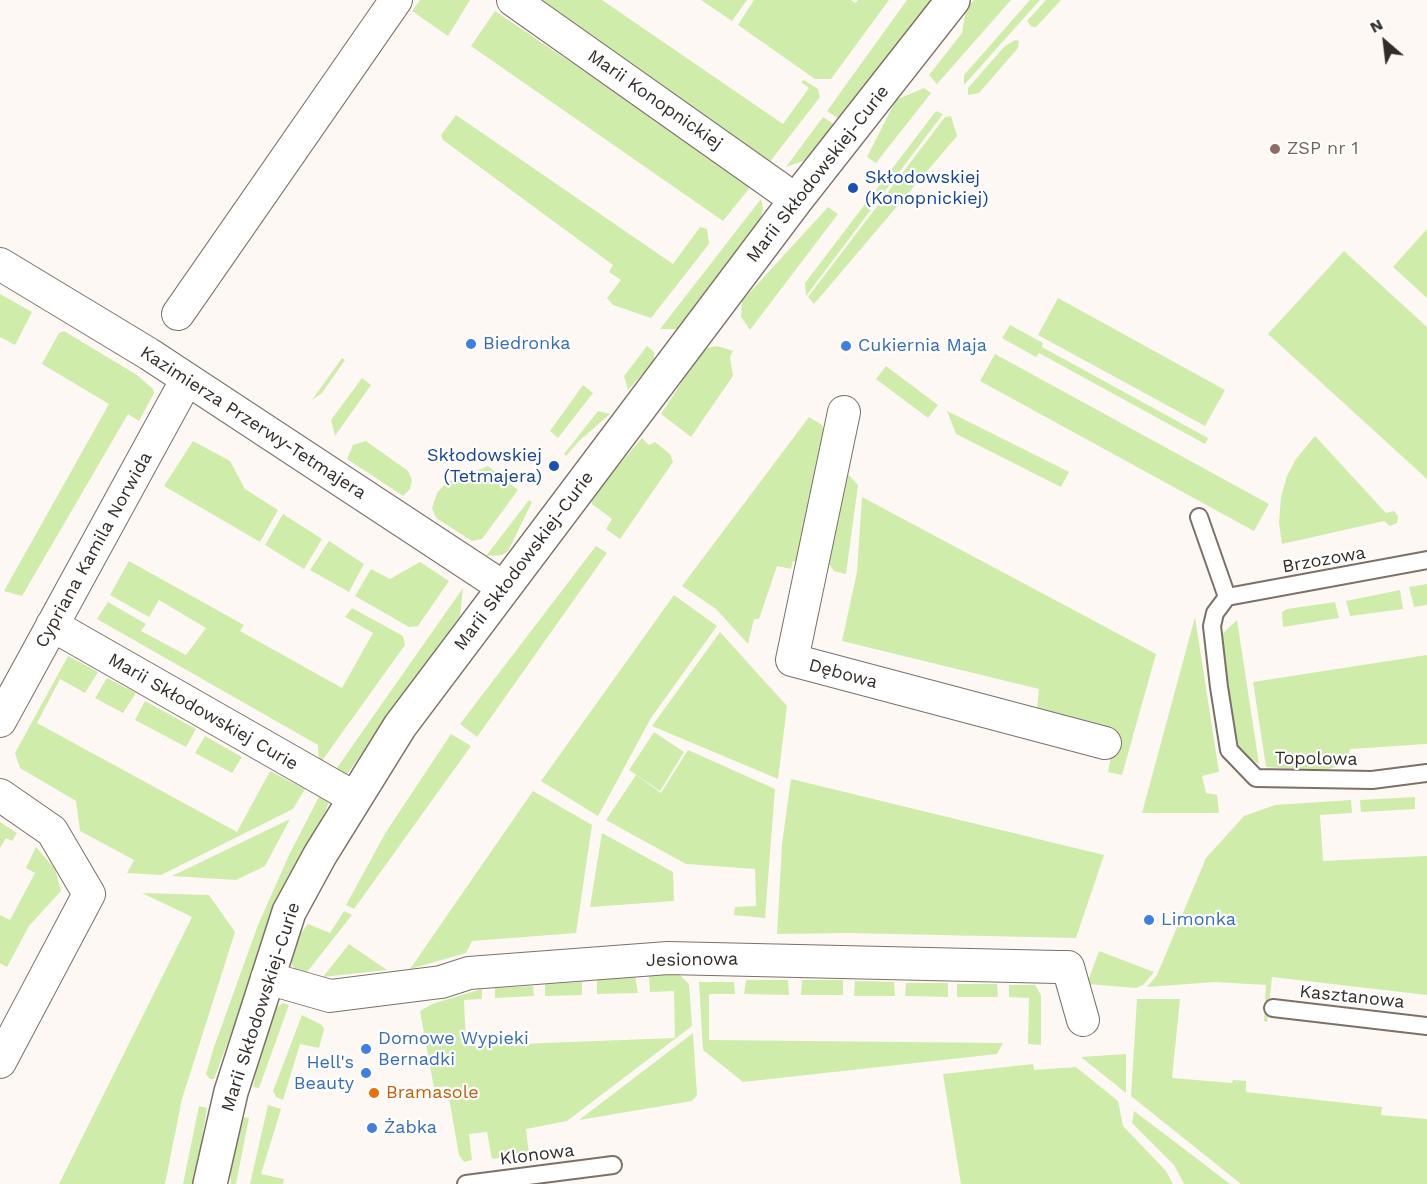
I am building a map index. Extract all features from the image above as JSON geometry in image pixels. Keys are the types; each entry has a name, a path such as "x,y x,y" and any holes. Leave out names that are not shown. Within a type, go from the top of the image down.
{"street":[{"path":"178,314 396,0"},
{"name":"Marii Konopnickiej","path":"513,0 796,200"},
{"name":"Marii Skłodowskiej-Curie","path":"210,1184 227,1107 289,912 400,726 796,200 952,0"},
{"name":"Kazimierza Przerwy-Tetmajera","path":"0,264 187,379 503,587"},
{"name":"Cypriana Kamila Norwida","path":"0,721 187,379"},
{"name":"Dębowa","path":"844,412 792,660 1105,743"},
{"name":"Marii Skłodowskiej Curie","path":"52,626 355,798"},
{"path":"0,795 52,831 89,894 0,1062"},
{"name":"Jesionowa","path":"267,978 330,996 430,984 469,973 668,958 1058,967 1068,968 1083,1020"}],"lane":[{"path":"1200,517 1227,597"},
{"name":"Brzozowa","path":"1227,597 1427,560"},
{"name":"Topolowa","path":"1227,597 1215,613 1212,626 1218,687 1229,750 1256,778 1372,780 1427,773"},
{"name":"Kasztanowa","path":"1272,1008 1427,1026"},
{"name":"Klonowa","path":"466,1184 613,1165"}],"green space":[{"path":"420,0 470,0 448,36 412,11"},
{"path":"529,0 602,0 783,124 809,88 801,82 804,80 818,89 820,97 769,163"},
{"path":"701,0 747,0 732,21"},
{"path":"754,0 851,0 855,3 858,0 889,0 831,79 815,79 738,25"},
{"path":"907,0 932,0 839,119 827,111"},
{"path":"974,0 1011,0 937,84 929,75 962,33 966,9"},
{"path":"1030,0 1040,0 964,85 964,75"},
{"path":"1046,0 1061,0 1036,27 1032,27 1027,21"},
{"path":"495,11 752,185 723,221 471,46"},
{"path":"1015,40 1019,41 1018,48 979,93 968,95 968,88 1005,46"},
{"path":"924,88 931,93 876,163 867,157 896,100"},
{"path":"936,111 943,114 806,296 805,283"},
{"path":"456,115 673,264 700,227 707,229 709,244 651,318 613,305 607,298 621,280 609,272 613,265 443,140 441,135"},
{"path":"951,116 957,136 814,304 808,297 945,117"},
{"path":"823,117 835,125 806,160 786,167"},
{"path":"761,199 763,208 759,226 685,323 678,329 660,329"},
{"path":"828,207 838,214 750,330 741,317 742,301"},
{"path":"1427,229 1427,298 1393,267"},
{"path":"1344,251 1427,327 1427,479 1268,334"},
{"path":"0,294 32,312 15,345 0,337"},
{"path":"1058,298 1225,390 1205,426 1038,335"},
{"path":"1010,325 1043,343 1042,347 1208,438 1205,444 1039,353 1036,357 1002,338"},
{"path":"64,331 137,375 153,389 154,393 139,421 128,414 22,596 4,591 109,404 42,364 59,333"},
{"path":"647,346 654,352 654,361 628,390 624,376"},
{"path":"717,346 733,351 730,357 733,376 691,437 661,414 701,353 707,348"},
{"path":"995,354 1269,504 1254,531 980,381"},
{"path":"342,358 345,360 322,393 312,400"},
{"path":"886,366 938,405 928,418 876,379"},
{"path":"362,378 371,385 335,436 331,420"},
{"path":"583,385 593,393 558,438 550,431"},
{"path":"598,411 610,414 579,441 566,456 564,454"},
{"path":"947,411 1069,472 1061,487 956,434"},
{"path":"809,417 822,425 825,435 798,562 793,561 791,569 777,566 759,619 754,619 748,644 716,609 682,586"},
{"path":"1315,436 1386,513 1394,511 1398,516 1397,523 1390,526 1384,521 1282,544 1279,523 1281,497 1287,476 1296,459"},
{"path":"642,438 649,445 655,442 670,454 673,462 620,539 606,529 612,519 592,504 591,498"},
{"path":"193,441 230,461 245,489 278,510 260,542 164,486"},
{"path":"366,441 408,471 412,480 410,489 403,496 347,459 353,445"},
{"path":"488,466 518,490 482,539 472,541 436,518 432,508 437,493 446,483"},
{"path":"847,473 858,485 846,574 834,571 829,564"},
{"path":"862,497 1156,654 1122,775 1108,772 1116,732 1037,709 1039,689 842,641 857,572"},
{"path":"529,500 532,502 508,551 502,555 486,556"},
{"path":"283,514 322,539 304,569 265,545"},
{"path":"329,541 364,564 349,592 310,570"},
{"path":"596,546 607,553 477,737 460,724"},
{"path":"129,561 244,625 240,631 342,688 373,633 345,617 352,608 403,636 405,645 319,765 318,745 97,619 108,602 146,624 141,631 186,655 206,628 159,600 149,617 110,595"},
{"path":"420,562 449,581 418,626 409,627 355,596 371,569 390,579"},
{"path":"1427,584 1427,605 1414,607 1409,587"},
{"path":"463,588 460,616 348,773 343,777 332,775"},
{"path":"1400,590 1403,609 1350,616 1346,601"},
{"path":"674,595 717,626 651,718 598,816 541,781"},
{"path":"1335,602 1339,618 1283,627 1282,612 1287,609"},
{"path":"1195,617 1219,772 1202,776 1206,793 1217,795 1219,813 1142,813"},
{"path":"1237,620 1259,764 1245,756 1234,743 1218,638"},
{"path":"720,632 787,706 778,779 652,726"},
{"path":"1427,655 1427,744 1350,749 1346,763 1324,771 1266,767 1253,682"},
{"path":"68,656 98,672 85,693 60,679 37,723 237,832 270,771 305,789 293,809 161,875 127,873 134,860 80,831 76,801 20,768 15,753"},
{"path":"107,678 136,693 123,713 95,698"},
{"path":"145,701 196,729 186,747 135,720"},
{"path":"654,732 684,752 660,791 629,770"},
{"path":"451,734 471,746 354,909 346,905 386,832"},
{"path":"205,736 242,757 232,773 195,753"},
{"path":"688,750 775,789 765,918 734,915 735,907 756,906 755,869 686,864 606,820 636,775 661,793"},
{"path":"791,779 1104,855 1076,938 848,933 777,934 782,844"},
{"path":"322,791 329,801 326,810 277,910 214,1079 210,1079 206,1074 214,1047 258,925 289,855"},
{"path":"533,791 592,825 576,933 472,941 466,953 410,969"},
{"path":"1415,797 1415,809 1361,812 1360,800"},
{"path":"1351,800 1352,813 1320,815 1323,861 1427,856 1427,995 1272,977 1267,1022 1264,1021 1266,985 1215,982 1147,987 1157,975 1206,858 1244,816 1275,805"},
{"path":"290,819 265,866 236,880 172,876"},
{"path":"0,822 17,833 12,841 6,838 0,848"},
{"path":"602,833 673,872 674,901 590,907"},
{"path":"36,847 55,869 61,891 29,926 7,967 0,963 0,915 10,920 35,873 26,868"},
{"path":"142,893 209,895 235,932 182,1099 165,1184 59,1184 192,917"},
{"path":"344,911 352,915 304,976 298,973 292,965 292,953 299,936 308,924 330,933"},
{"path":"349,944 387,970 323,977"},
{"path":"1099,951 1154,972 1143,985 1136,988 1087,984"},
{"path":"668,973 680,975 689,984 692,1026 567,1121 526,1129 529,1154 492,1159 487,1132 469,1134 472,1160 464,1162 459,1155 447,1086 434,1088 420,1011 432,1004 482,989 482,999 464,1000 466,1046 675,1038 674,991 650,992 649,976"},
{"path":"635,976 638,993 597,994 597,980"},
{"path":"746,980 788,980 789,995 744,994"},
{"path":"802,980 843,980 843,995 801,995"},
{"path":"855,981 894,982 895,996 854,996"},
{"path":"582,982 582,995 545,996 545,984"},
{"path":"699,982 734,982 735,994 709,994 709,1040 1003,1043 997,1054 743,1082 703,1050"},
{"path":"906,983 948,983 948,997 905,996"},
{"path":"957,984 997,984 998,997 957,997"},
{"path":"1009,985 1035,985 1041,995 1041,1045 1028,1044 1029,998 1009,997"},
{"path":"533,986 534,996 495,998 495,988"},
{"path":"1137,999 1180,999 1172,1078 1232,1083 1233,1080 1246,1081 1246,1092 1382,1107 1381,1115 1427,1119 1427,1184 1241,1184 1131,1096"},
{"path":"283,1003 289,1005 259,1088 253,1087 266,1026 276,1008"},
{"path":"302,1015 322,1025 324,1029 319,1048 300,1044 283,1100 276,1097 273,1091"},
{"path":"693,1033 697,1095 692,1101 579,1120"},
{"path":"1126,1054 1126,1093 1081,1057"},
{"path":"1033,1064 1034,1070 1076,1067 1118,1101 1123,1126 1166,1171 1173,1184 961,1184 943,1074"},
{"path":"268,1105 281,1109 261,1174 284,1179 283,1184 250,1184"},
{"path":"199,1106 207,1108 195,1184 183,1184"},
{"path":"1134,1111 1230,1184 1184,1184 1174,1165 1132,1123"},
{"path":"244,1117 249,1118 236,1184 231,1184 230,1166"}],"place":[{"name":"ZSP nr 1","path":"1275,149"},
{"name":"Skłodowskiej (Konopnickiej)","path":"853,188"},
{"name":"Biedronka","path":"471,344"},
{"name":"Cukiernia Maja","path":"846,346"},
{"name":"Skłodowskiej (Tetmajera)","path":"554,466"},
{"name":"Limonka","path":"1149,920"},
{"name":"Domowe Wypieki Bernadki","path":"366,1049"},
{"name":"Hell's Beauty","path":"366,1073"},
{"name":"Bramasole","path":"374,1093"},
{"name":"Żabka","path":"372,1128"}]}
